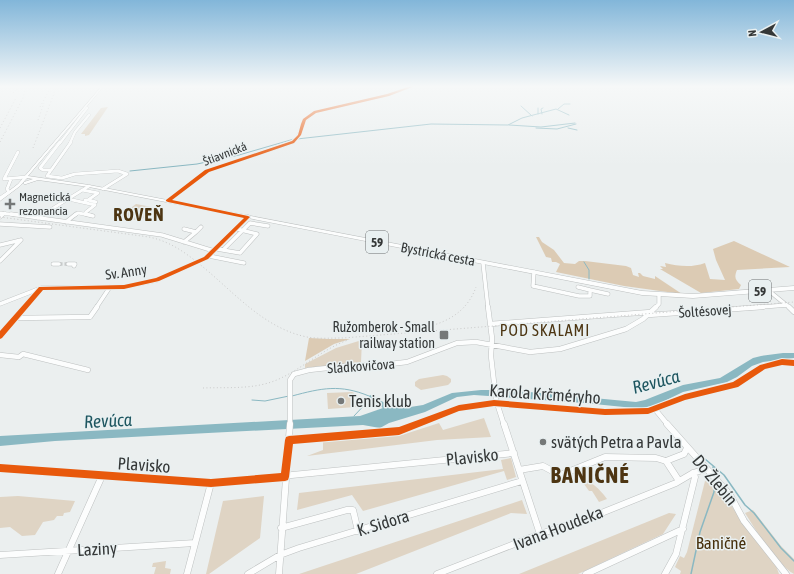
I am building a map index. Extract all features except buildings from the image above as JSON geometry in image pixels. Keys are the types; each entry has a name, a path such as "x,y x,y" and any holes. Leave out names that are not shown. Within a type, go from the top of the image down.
{"main road":[{"path":"0,200 14,193 25,182 43,158 82,113"},
{"path":"0,200 35,171 43,158"},
{"path":"35,171 36,174 42,178"},
{"name":"Bystrická cesta","path":"28,177 103,188 624,290 659,295 693,296 794,288"},
{"path":"25,182 42,178"}],"street":[{"path":"51,170 43,170 40,168 82,113"},
{"name":"Štiavnická","path":"168,201 207,171 288,144 298,138 302,123 307,117 314,113"},
{"path":"79,116 87,115 75,132 72,142 47,176 62,178 75,174 118,172 127,174 103,188"},
{"path":"18,152 4,179 28,177"},
{"path":"0,200 9,192 7,189 12,179"},
{"path":"38,218 89,186"},
{"path":"82,190 98,193 86,200 96,202"},
{"path":"67,199 95,205 87,212"},
{"path":"0,213 162,235 216,250 240,253 257,234 237,229"},
{"path":"0,218 5,213"},
{"path":"66,222 78,213 93,216"},
{"path":"209,256 248,217"},
{"path":"223,250 250,223 268,226"},
{"path":"0,224 50,227"},
{"path":"184,242 201,227"},
{"path":"184,229 196,232"},
{"path":"0,245 21,240 1,260"},
{"path":"209,256 244,263"},
{"name":"Sv. Anny","path":"41,288 124,287 157,280 188,268 209,256"},
{"path":"483,263 492,344 494,386 497,401 540,534"},
{"path":"53,264 59,264"},
{"path":"68,264 75,264 74,266"},
{"path":"534,272 533,286 586,296 590,296 590,290"},
{"path":"578,287 608,294"},
{"path":"0,304 41,288"},
{"path":"0,336 41,288"},
{"path":"16,318 90,317 110,288"},
{"path":"768,290 794,312"},
{"name":"Sládkovičova","path":"289,440 291,418 291,378 301,371 407,362 458,343 476,342 492,344 530,352 560,349 626,329 638,322 659,304 659,295"},
{"name":"Šoltésovej","path":"649,313 787,305"},
{"path":"490,324 649,313"},
{"path":"0,355 19,357 23,354 88,370"},
{"name":"Karola Krčméryho","path":"289,440 399,431 459,408 497,401 619,413 635,412 654,408 685,397 735,385 763,367 782,362 794,363"},
{"name":"Do Žlebín","path":"654,408 687,448 721,483 748,526 786,574"},
{"path":"279,574 281,528 289,440"},
{"path":"519,470 543,466 556,473 563,474 607,457 656,458 666,461 684,454 687,448"},
{"name":"Plavisko","path":"0,468 211,483 285,477 514,453"},
{"path":"666,461 679,482"},
{"name":"Ivana Houdeka","path":"437,574 540,534 594,516 679,482 693,473 706,469"},
{"path":"665,574 676,554 695,477 693,473"},
{"path":"58,574 102,476"},
{"name":"K. Sidora","path":"248,574 280,555 522,481"},
{"path":"187,574 211,483"},
{"path":"281,528 347,510 353,510 358,531"},
{"path":"586,574 682,529"},
{"name":"Laziny","path":"0,555 195,544"}],"green space":[{"path":"97,113 104,113 89,135 85,136 85,134 81,134"},
{"path":"136,204 157,208 140,221 119,217"},
{"path":"362,340 361,362 305,368 305,364 336,348"},
{"path":"443,375 451,379 451,382 448,385 421,390 415,386 415,382 419,379"},
{"name":"Tenis klub","path":"327,393 354,393 353,397 356,407 328,409"},
{"path":"484,418 491,437 437,440 307,456 323,450 323,442 402,435 439,423 443,430"},
{"path":"511,458 516,477 507,480 504,471 363,511 352,495 297,510 299,493 503,469 501,460"},
{"path":"579,477 595,486 607,499 599,502 592,491 589,491"},
{"name":"Baničné","path":"705,481 714,483 775,563 779,574 680,574 681,571 675,567 680,556 684,558 687,552"},
{"path":"18,496 75,501 70,512 64,513 63,516 57,516 54,520 43,522 35,535 22,536 10,527 0,528 0,497"},
{"path":"264,496 260,538 209,574 206,574 223,501"},
{"path":"522,500 527,514 511,513 356,574 299,574"},
{"path":"753,510 781,546 794,559 794,574 780,563 773,555 745,513"},
{"path":"669,513 676,514 663,534 578,574 519,574"},
{"path":"166,561 165,568 171,569 170,574 154,574 156,567 152,567 153,563"}],"shaded area":[{"path":"536,237 539,237 542,242 554,250 564,263 575,264 579,261 585,261 626,266 631,268 633,275 639,277 638,273 640,273 643,276 655,279 655,276 682,294 624,286 556,272 560,264 552,262 551,258 546,257"},
{"path":"734,241 790,267 737,270 737,282 741,285 739,289 701,293 660,269 663,269 660,266 666,267 665,263 695,266 705,263 710,279 725,280 713,249"},
{"path":"309,338 350,339 334,344 305,361"}],"water":[{"path":"783,353 794,353 794,358 763,362 752,366 727,382 683,392 656,405 642,408 474,395 457,397 425,412 389,423 380,428 363,425 55,441 0,446 0,436 360,416 383,408 368,398 370,395 385,403 404,408 423,405 452,393 481,390 507,390 636,402 683,385 720,378 753,358"}],"waterway":[{"path":"528,113 531,115"},
{"path":"564,113 569,115"},
{"path":"531,115 538,114"},
{"path":"297,139 431,124 508,125 522,118 531,115"},
{"path":"509,125 541,127 575,123"},
{"path":"536,128 557,129 576,124"},
{"path":"568,128 577,130"},
{"path":"130,171 197,164 239,155 294,139"},
{"path":"584,262 589,270 589,279"},
{"name":"Revúca","path":"292,396 331,388 359,392 369,396"},
{"name":"Revúca","path":"252,400 265,401 289,396"},
{"path":"354,416 370,399"},
{"path":"705,459 724,475 745,505 754,513 781,548 794,561"},
{"path":"713,467 714,472"},
{"path":"691,574 700,532 714,492 714,482"}],"tunnel":[{"path":"59,264 68,264"}],"railway":[{"path":"0,128 8,113"},
{"path":"0,142 15,113"},
{"path":"38,120 41,113"},
{"path":"33,148 47,113"},
{"path":"0,217 149,237 166,242 195,260 266,320 292,333 311,338 343,338 794,302"},
{"path":"426,327 442,322 457,314 468,302 476,287"},
{"path":"203,388 241,387 270,383 288,375 330,348 348,340"}],"cycle path":[{"path":"168,201 207,171 293,142 299,135 305,120 314,113"},
{"path":"168,201 248,217"},
{"path":"0,336 41,288 124,287 157,280 206,258 248,217"},
{"path":"0,468 211,483 285,477 289,440 399,431 459,408 494,403 605,412 648,411 685,397 735,385 763,367 782,362 794,363"}],"place":[{"name":"Magnetická rezonancia","path":"10,204"},
{"name":"Ružomberok - Small railway station","path":"444,335"},
{"name":"Tenis klub","path":"341,401"},
{"name":"svätých Petra a Pavla","path":"543,442"}],"district":[{"name":"ROVEŇ","path":"139,215"},
{"name":"POD SKALAMI","path":"545,330"},
{"name":"BANIČNÉ","path":"590,475"}]}
